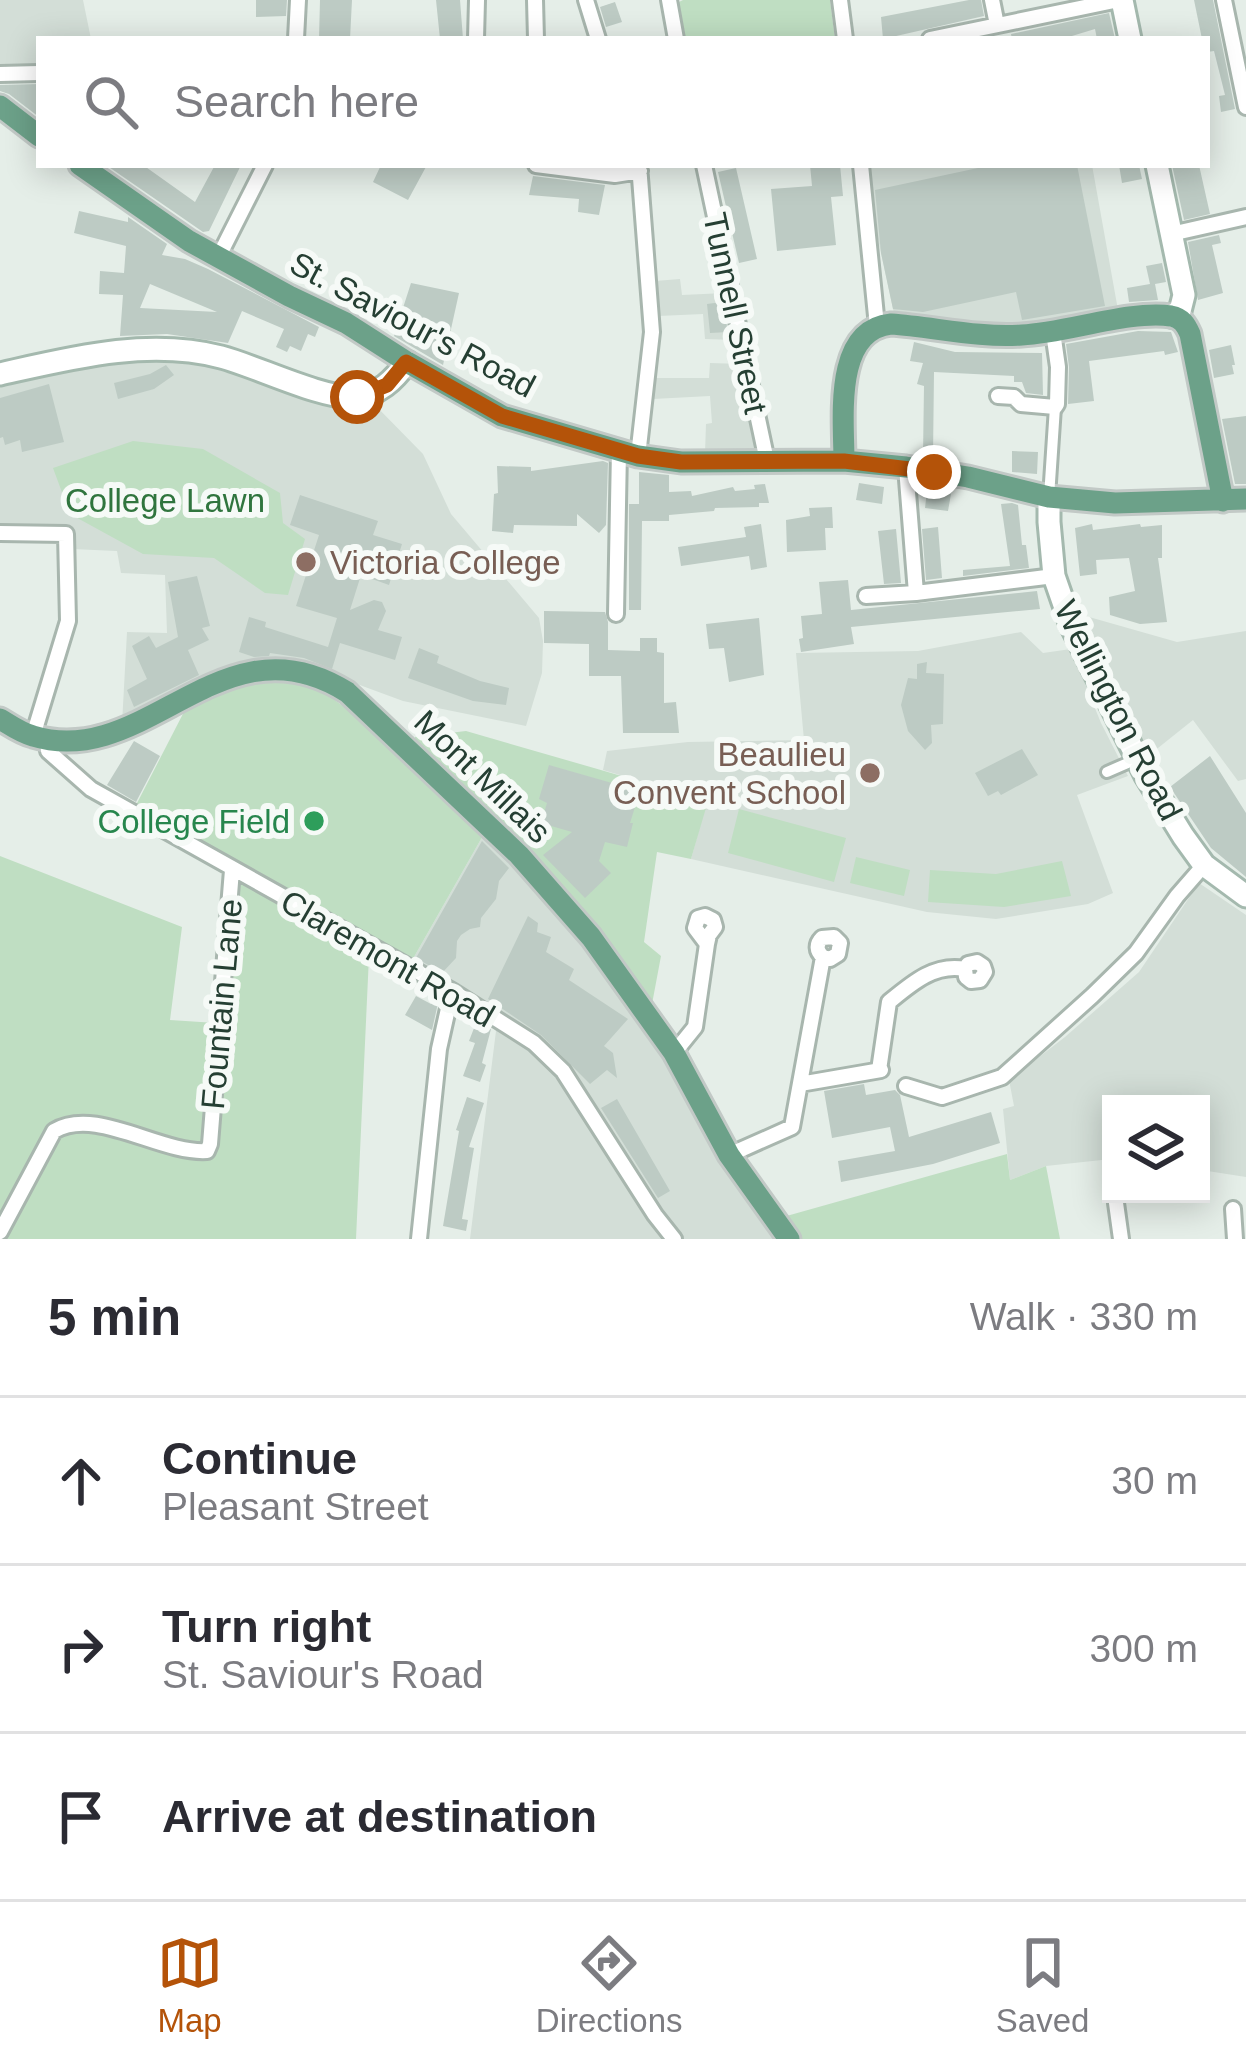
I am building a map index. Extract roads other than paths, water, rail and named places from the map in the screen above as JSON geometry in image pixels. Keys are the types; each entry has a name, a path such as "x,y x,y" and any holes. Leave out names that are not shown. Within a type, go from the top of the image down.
{"main road":[{"path":"1120,0 1129,36"},
{"path":"0,106 36,134"},
{"name":"St. Saviour's Road","path":"84,168 218,258 346,323 502,416 628,453 681,462 844,461 906,467 1049,497 1115,503 1234,500"},
{"path":"1157,168 1184,295 1180,311 1171,316"},
{"path":"844,461 850,357 859,340 877,326 996,336 1171,316 1180,319 1190,334 1234,500"},
{"path":"0,374 95,353 174,351 220,357 332,394 357,397 387,385 406,362"},
{"name":"Wellington Road","path":"1049,497 1054,576 1071,625 1183,836 1204,865 1246,896"},
{"name":"Mont Millais","path":"40,738 104,736 253,669 286,668 328,680 367,709 552,890 609,960 674,1053 728,1155 789,1239"},
{"path":"0,718 40,738"}],"street":[{"path":"296,36 298,0"},
{"path":"476,36 477,0"},
{"path":"535,0 536,36"},
{"path":"586,0 597,36"},
{"path":"668,0 675,36"},
{"path":"840,0 844,36"},
{"path":"996,0 1001,24"},
{"path":"944,36 1120,0"},
{"path":"1224,0 1246,106"},
{"path":"0,74 36,73"},
{"path":"218,258 263,168"},
{"path":"560,168 615,175 639,168 652,332 628,453 616,614"},
{"name":"Tunnell Street","path":"705,168 767,461"},
{"path":"861,168 877,326"},
{"path":"1171,234 1246,217"},
{"path":"1049,497 1058,367 1053,332"},
{"path":"998,396 1055,407"},
{"path":"906,467 916,593"},
{"path":"0,533 66,534 68,621 40,738"},
{"path":"866,596 1054,576"},
{"name":"Claremont Road","path":"40,738 47,751 91,789 534,1043 563,1071 674,1239"},
{"path":"1107,772 1138,758"},
{"path":"906,1086 941,1097 1002,1077 1136,953 1204,865"},
{"name":"Fountain Lane","path":"0,1232 54,1131 65,1125 104,1126 153,1142 207,1151 232,870"},
{"path":"674,1053 695,1027 707,944"},
{"path":"728,1155 792,1127 823,957"},
{"path":"800,1084 880,1070 889,1002 914,981 947,965 965,969"},
{"path":"419,1239 439,1049 452,992"},
{"path":"1116,1203 1121,1239"},
{"path":"1233,1209 1235,1239"}],"place":[{"name":"Victoria College","path":"306,562"},
{"name":"Beaulieu Convent School","path":"870,773"},
{"name":"College Field","path":"314,821"}],"park label":[{"name":"College Lawn","path":"165,500"}]}
